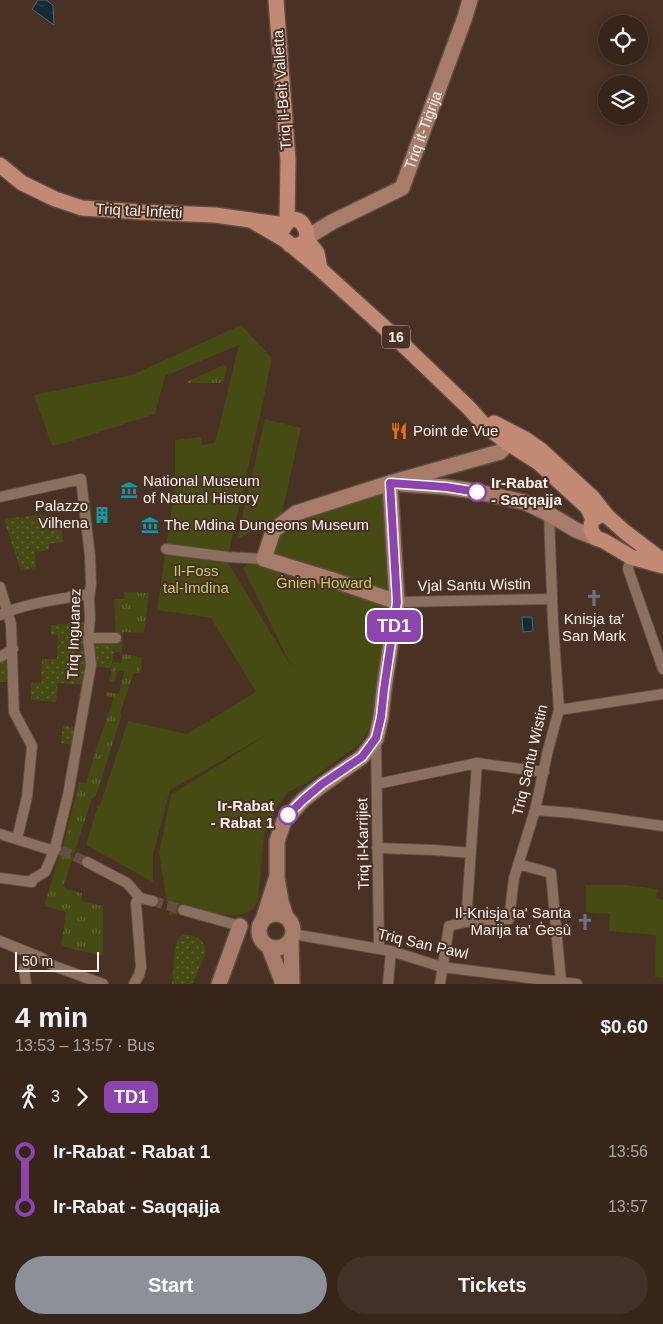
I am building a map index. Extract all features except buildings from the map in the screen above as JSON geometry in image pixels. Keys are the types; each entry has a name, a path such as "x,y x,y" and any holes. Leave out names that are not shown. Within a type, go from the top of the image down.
{"main road":[{"name":"Triq il-Belt Valletta","path":"276,0 288,180 296,232"},
{"name":"Triq tal-Infetti","path":"0,165 22,183 55,199 82,208 215,215 251,220 296,232"},
{"name":"16","path":"296,232 317,253 320,269 395,337 469,408 484,425 539,463 587,507 625,532 663,561"},
{"name":"16","path":"469,408 525,439 542,451 592,497 605,519"},
{"name":"16","path":"600,540 590,529 605,519"},
{"path":"600,540 613,534 615,530 605,519"},
{"path":"625,532 632,557"},
{"path":"600,540 632,557 663,566"}],"street":[{"name":"Triq it-Tiġrija","path":"296,232 332,222 402,188 470,0"},
{"path":"264,559 273,531 296,514 390,483 500,452 508,443"},
{"name":"Triq Inguanez","path":"0,497 81,479 90,544 91,584 88,638 90,665 68,795 56,850 45,872 32,879 32,882 0,878"},
{"path":"390,483 446,487 524,502 576,530 600,540"},
{"path":"292,984 292,924 286,917 281,901 277,878 277,841 284,821 303,800 362,757 376,738 381,717 397,602 390,483"},
{"name":"Triq Santu Wistin","path":"466,922 509,919 514,878 535,810 559,710 552,623 549,514"},
{"path":"166,549 228,557 264,559 397,602"},
{"path":"632,557 628,569 663,670"},
{"path":"0,586 3,613 11,624 14,712 32,746 27,797 17,839"},
{"path":"3,613 41,602 89,594"},
{"name":"Vjal Santu Wistin","path":"397,602 552,599"},
{"path":"88,638 116,638"},
{"path":"0,657 13,649"},
{"path":"559,710 663,694"},
{"name":"Triq il-Karrijiet","path":"376,738 379,949"},
{"path":"440,984 449,926 466,922 477,763"},
{"path":"377,784 477,763 544,772"},
{"path":"535,810 572,813 663,826"},
{"path":"0,834 56,850"},
{"path":"377,848 471,853"},
{"path":"87,862 126,883 140,898 153,901"},
{"path":"518,864 551,873 561,982"},
{"path":"277,878 263,932 282,984"},
{"path":"134,984 141,966 136,903 140,898"},
{"path":"183,910 263,932 274,948 284,947 292,937"},
{"path":"263,932 271,915 276,914 286,917"},
{"path":"219,984 240,926"},
{"name":"Triq San Pawl","path":"292,937 324,939 391,951 442,967 514,980 577,984"},
{"path":"0,941 42,958 54,966 103,984"},
{"path":"388,984 391,951"},
{"path":"26,984 24,969 29,954"}],"green space":[{"path":"241,325 272,358 227,561 293,669 243,568 297,518 387,487 390,606 372,722 361,743 303,785 288,792 279,804 264,835 258,900 253,910 237,915 228,915 184,907 182,913 169,915 159,853 171,795 268,734 170,790 153,854 153,882 86,845 128,721 187,734 256,692 211,618 157,610 175,487 175,440 201,437 202,445 215,443 239,345 165,376 155,414 52,446 34,395 132,375"},
{"path":"224,365 227,366 223,383 188,383 188,381"},
{"path":"265,419 301,428 282,514 237,540"},
{"path":"46,514 48,523 61,522 63,542 49,544 49,550 35,552 36,568 21,571 4,519"},
{"path":"124,592 149,593 144,633 123,632 122,652 115,652 114,599 125,599"},
{"path":"85,622 87,667 85,685 58,683 56,702 31,700 31,683 41,683 42,659 57,659 58,635 51,635 51,625"},
{"path":"92,641 116,642 111,668 93,666"},
{"path":"123,654 142,657 140,673 134,673 120,713 121,717 96,796 92,798 64,885 66,889 82,893 81,901 103,906 103,956 61,946 66,912 44,906 61,848 63,848 79,782 86,783 111,707 113,697 106,696 107,692 119,694 124,672 117,670 115,682 109,681 113,662 121,663"},
{"path":"10,655 11,682 0,682 0,661"},
{"path":"63,725 78,728 75,745 61,743"},
{"path":"586,885 626,885 658,889 656,898 663,900 663,978 655,977 656,935 609,931 610,914 586,913"},
{"path":"182,935 195,936 202,941 206,953 192,984 172,984 175,946"}],"water":[{"path":"38,0 46,0 53,5 54,25 32,9"},
{"path":"522,617 532,617 533,631 523,632"}],"tunnel":[{"path":"61,850 87,862"},
{"path":"153,901 183,910"}],"bus line":[{"name":"TD1","path":"288,815 322,784 362,757 376,738 381,717 397,602 390,483 446,487 477,492"}],"place":[{"name":"Point de Vue","path":"399,431"},
{"name":"National Museum of Natural History","path":"129,490"},
{"name":"Ir-Rabat - Saqqajja","path":"477,492"},
{"name":"Palazzo Vilhena","path":"102,515"},
{"name":"The Mdina Dungeons Museum","path":"150,525"},
{"name":"Knisja ta' San Mark","path":"594,598"},
{"name":"Ir-Rabat - Rabat 1","path":"288,815"},
{"name":"Il-Knisja ta' Santa Marija ta' Ġesù","path":"585,922"}],"park label":[{"name":"Il-Foss tal-Imdina","path":"196,580"},
{"name":"Ġnien Howard","path":"324,583"}]}
